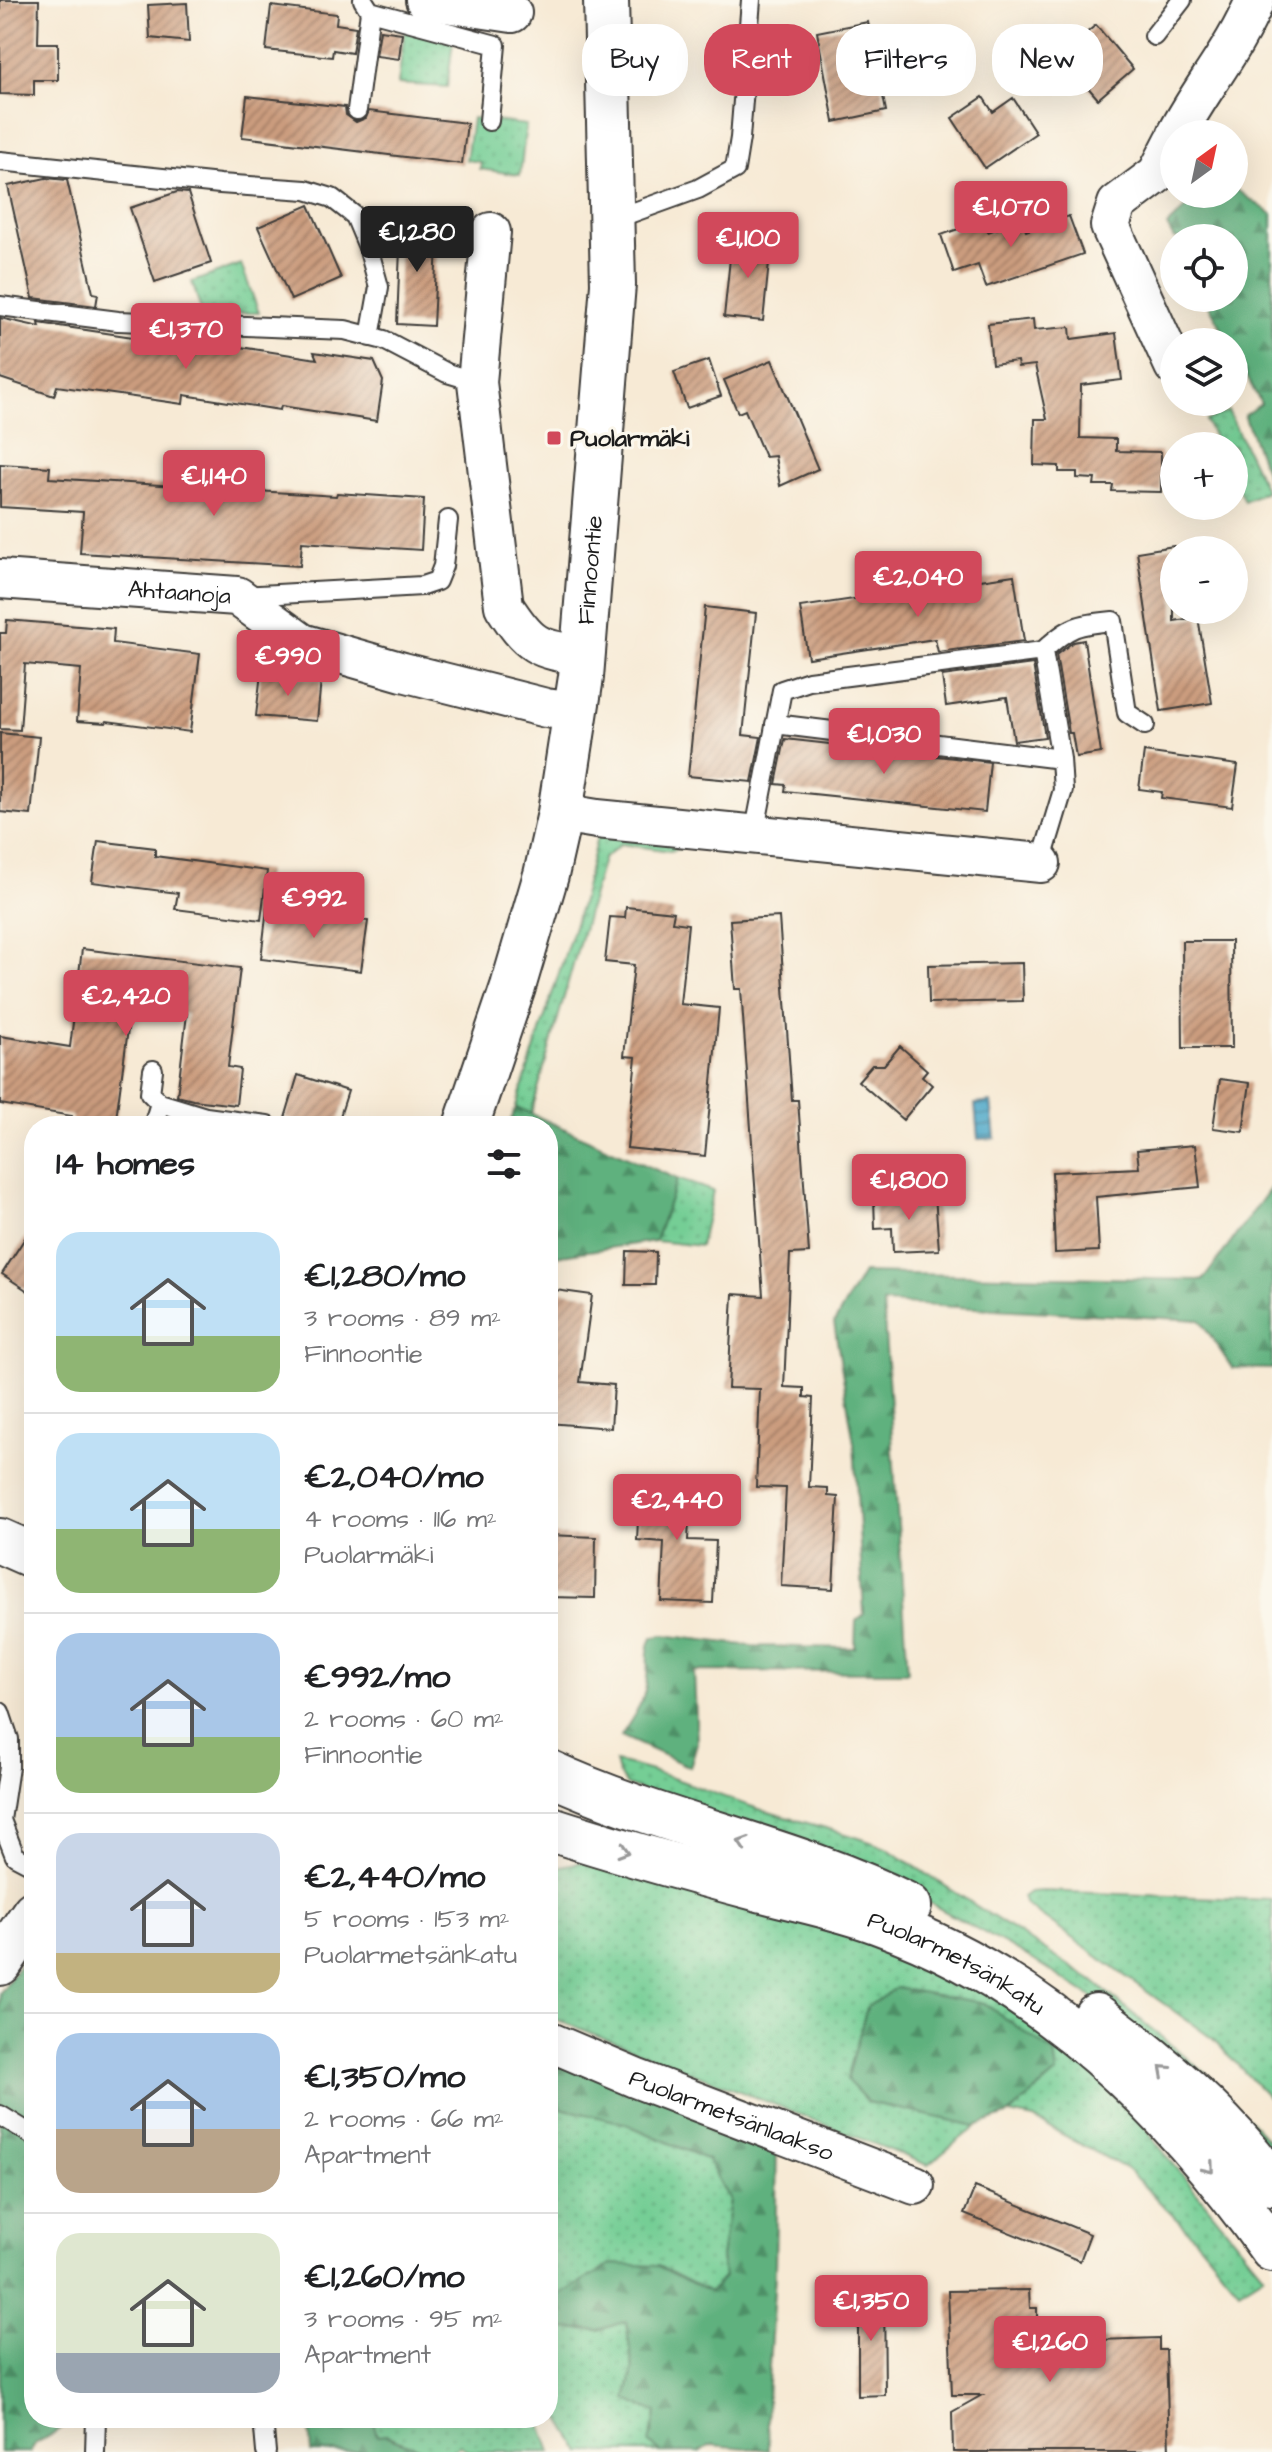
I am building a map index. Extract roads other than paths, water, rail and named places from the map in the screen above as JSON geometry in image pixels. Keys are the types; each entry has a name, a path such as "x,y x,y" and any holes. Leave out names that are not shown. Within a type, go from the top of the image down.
{"main road":[{"name":"Finnoontie","path":"469,1116 513,987 546,875 560,813 583,655 611,313 612,220 606,0"},
{"path":"0,1541 24,1552"},
{"name":"Puolarmetsänkatu","path":"563,1779 817,1868 892,1898 973,1939 1091,2012 1133,2043 1221,2123 1272,2183"},
{"name":"Puolarmetsänkatu","path":"558,1832 877,1921 975,1965 1028,1998 1098,2050 1175,2128 1272,2249"},
{"path":"0,1963 24,1928"}],"street":[{"path":"425,0 512,13"},
{"path":"1184,120 1243,30 1255,0"},
{"path":"1160,168 1157,174 1117,204 1110,226 1160,335"},
{"path":"491,232 477,382 504,606 523,636 552,651 583,655"},
{"name":"Ahtaanoja","path":"0,579 237,596 302,643 403,672 546,708 575,712"},
{"path":"560,813 1041,863"},
{"name":"Puolarmetsänlaakso","path":"558,2045 635,2078 915,2185"}],"lane":[{"path":"612,220 698,189 735,169 751,0"},
{"path":"1154,36 1182,0"},
{"path":"357,110 367,5 496,45 489,121"},
{"path":"0,161 161,179 306,190 332,198 355,216 379,287 370,337"},
{"path":"0,306 118,321 345,330 384,340 447,373 477,382"},
{"path":"237,596 422,586 437,581 443,566 448,520"},
{"path":"754,835 782,690 809,681 1043,651 1078,624 1113,621 1127,713 1145,725"},
{"path":"1041,863 1063,790 1061,759 1043,651"},
{"path":"775,724 1061,759"},
{"path":"153,1070 150,1093 160,1103 191,1116"},
{"path":"156,1116 160,1103"},
{"path":"0,1712 9,1739 9,1767 1,1820 15,1856 24,1861"},
{"path":"0,2115 24,2130"},
{"path":"95,2452 96,2428"},
{"path":"264,2428 266,2452"}],"water":[{"path":"991,1102 995,1138 978,1139 975,1104"}],"place":[{"name":"Puolarmäki","path":"554,438"}]}
